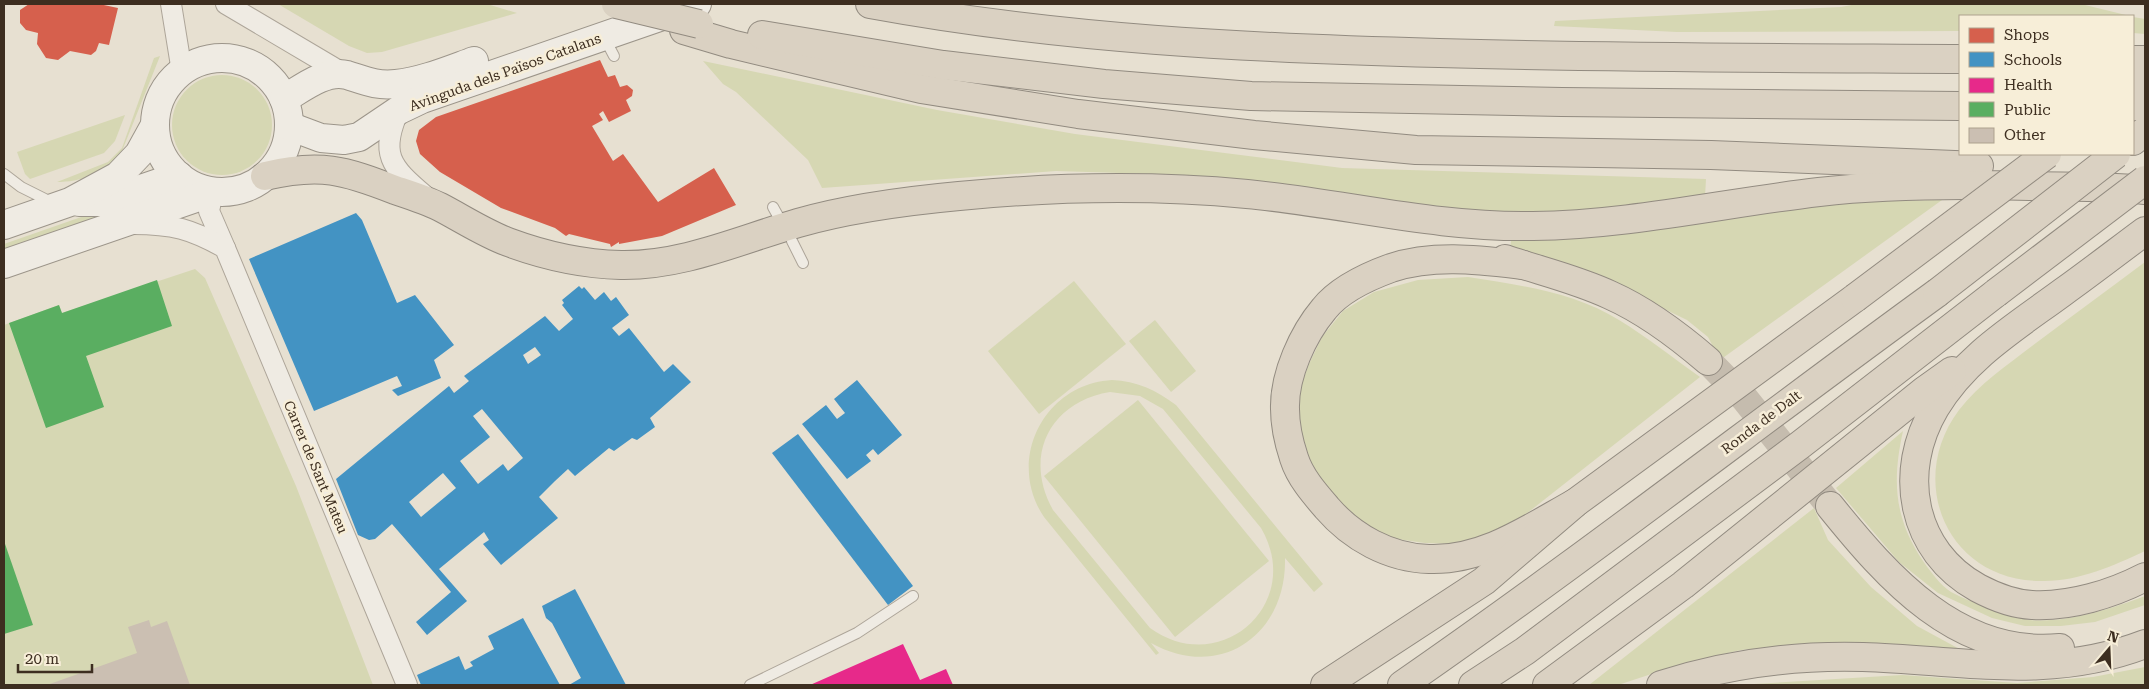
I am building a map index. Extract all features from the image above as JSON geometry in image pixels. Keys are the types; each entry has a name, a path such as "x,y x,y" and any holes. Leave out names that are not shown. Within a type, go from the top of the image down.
{"highway":[{"path":"615,4 943,65 1104,84 1251,96 1562,102 1959,106"},
{"path":"870,4 1063,33 1270,49 1566,56 1959,59"},
{"path":"693,19 731,44 921,89 1078,114 1254,135 1416,150 1711,155 2145,173"},
{"path":"2134,87 2145,79"},
{"path":"2134,140 2145,131"},
{"path":"1711,155 1959,150"},
{"path":"1325,685 1484,581 1575,502 1856,298 2046,155"},
{"name":"Ronda de Dalt","path":"1402,685 1496,620 1937,293 2115,155"},
{"path":"265,176 296,169 342,171 435,205 510,243 571,259 622,265 678,260 792,225 854,210 959,196 1042,191 1142,189 1245,194 1422,220 1475,225 1530,226 1612,220 1752,200 1880,185 1942,184 2145,190"},
{"path":"1473,685 1525,651 1800,445 2145,180"},
{"path":"1042,191 1164,199 1334,221 1438,241 1557,274 1612,295 1666,328 1708,362"},
{"path":"1547,685 1683,585 1924,391 2063,293 2145,230"},
{"path":"1523,265 1477,260 1428,261 1392,268 1351,287 1325,308 1303,340 1290,377 1284,409 1288,436 1294,459 1306,482 1330,512 1340,523 1360,538 1391,552 1428,559 1463,556 1490,549 1575,502"},
{"path":"2004,333 1964,371 1946,392 1935,408 1920,439 1914,468 1914,493 1924,530 1948,567 1966,581 1998,598 2032,605 2094,596 2145,577"},
{"path":"1830,506 1862,546 1899,585 1921,604 1965,630 2012,646 2053,649 2092,644 2145,632"},
{"path":"1661,685 1709,671 1778,659 1864,658 1994,667 2055,666 2095,660 2145,644"}],"street":[{"path":"171,4 182,72"},
{"path":"226,4 346,75"},
{"name":"Avinguda dels Països Catalans","path":"284,99 321,78 346,75 360,81 377,84 418,80 639,4"},
{"name":"Avinguda dels Països Catalans","path":"289,126 321,138 344,140 359,136 399,110 422,99 609,46 693,19"},
{"path":"4,264 213,192 241,189 265,176 282,154 289,126 284,99 267,75 245,62 215,59 198,63 182,72 163,95 157,108 155,126 163,157 179,176 199,188 213,192"},
{"path":"399,110 390,137 393,164 401,176 435,205"},
{"path":"4,225 64,204 118,176 139,154 155,126"},
{"path":"64,204 103,202 179,176"},
{"name":"Carrer de Sant Mateu","path":"213,192 209,211 407,685"},
{"path":"119,224 181,227 203,235 225,248"}],"lane":[{"path":"4,174 21,188 64,204"},
{"path":"792,241 804,262"},
{"path":"750,685 858,634 913,596"}],"green space":[{"path":"278,4 487,4 517,13 382,52 367,53 349,46"},
{"path":"1857,4 2081,4 2126,15 1959,15 1959,31 1677,32 1554,26 1555,21 1841,7"},
{"path":"2134,17 2145,19 2145,34 2134,33"},
{"path":"160,56 120,156 107,168 91,176 66,182 57,182 108,162 122,148 154,58"},
{"path":"703,61 937,110 1075,134 1342,168 1706,179 1705,197 1554,214 1486,217 1261,183 1153,174 1056,171 822,188 808,160 736,92 723,84"},
{"path":"222,75 241,79 258,89 268,106 272,125 268,144 258,161 241,171 222,175 203,171 186,161 176,144 172,125 176,106 186,89 203,79"},
{"path":"125,115 115,141 104,153 30,179 25,174 17,152"},
{"path":"150,193 153,199 4,251 4,244"},
{"path":"1942,200 1720,360 1708,337 1687,320 1592,274 1510,249 1511,241 1601,237 1784,210 1868,201"},
{"path":"2145,262 2145,551 2094,572 2054,581 2009,577 1981,564 1960,546 1945,522 1937,496 1936,467 1943,438 1959,410 1985,382"},
{"path":"195,269 205,278 296,486 373,685 4,685 4,325 59,305 62,313"},
{"path":"1468,277 1546,291 1602,310 1650,340 1700,377 1507,529 1456,544 1425,543 1397,539 1371,530 1346,515 1314,473 1296,420 1300,388 1322,337 1343,311 1374,292 1418,280"},
{"path":"1074,281 1126,344 1039,414 988,351"},
{"path":"1155,320 1196,371 1171,392 1129,341"},
{"path":"1112,380 1130,382 1154,391 1176,405 1323,584 1314,592 1285,558 1283,585 1275,609 1262,629 1245,644 1225,653 1202,657 1177,654 1151,643 1159,653 1156,655 1044,517 1033,495 1029,473 1031,450 1038,429 1050,410 1067,395 1088,385","holes":["1110,392 1140,396 1163,409 1261,528 1272,556 1272,582 1264,606 1249,625 1228,639 1203,644 1177,641 1150,628 1053,510 1044,490 1041,471 1042,452 1047,435 1057,420 1071,407 1089,398"]},
{"path":"1138,400 1269,561 1175,637 1044,476"},
{"path":"1903,431 1897,466 1898,499 1901,514 1913,545 1923,561 1936,578 1951,592 2008,615 2030,620 2059,619 2089,614 2145,596 2145,605 2095,622 2061,626 2025,626 1992,618 1938,593 1899,562 1836,488"},
{"path":"1814,508 1828,540 1871,587 1917,626 1965,652 1800,645 1741,650 1688,662 1618,685 1589,685"},
{"path":"2145,667 2145,685 1737,685 1902,675 2017,683 2093,677"}],"building: Shops":[{"path":"29,4 99,4 118,8 109,45 99,43 96,51 91,55 70,51 58,60 46,58 37,44 38,33 26,30 20,23 20,10"},
{"path":"600,60 608,77 615,75 620,87 627,85 633,90 632,96 626,100 631,111 609,122 603,111 599,114 603,120 592,126 613,161 623,154 658,202 714,168 736,205 662,236 619,244 619,242 611,247 610,244 569,234 566,236 555,228 501,208 440,172 420,154 416,141 419,130 436,117"}],"building: Schools":[{"path":"356,213 362,220 397,303 415,295 454,345 434,360 441,378 398,396 392,390 402,386 397,376 314,411 249,259"},
{"path":"579,286 582,289 584,287 595,300 604,292 611,301 616,297 629,315 612,328 619,336 629,328 664,372 673,364 691,382 650,418 655,427 637,440 632,438 614,451 609,448 575,476 568,469 555,481 539,497 558,518 501,565 483,544 489,540 484,532 439,569 467,601 427,635 416,622 451,592 392,524 375,539 369,540 358,535 336,479 449,386 454,393 469,381 464,376 545,316 559,331 573,319 562,305 564,303 562,300","holes":["535,347 541,355 528,364 523,355","482,409 523,458 508,471 503,464 478,484 460,461 490,437 473,416","443,473 456,488 421,517 409,502"]},
{"path":"857,380 902,435 878,455 873,449 866,455 871,461 847,479 802,424 826,405 837,419 845,413 834,399"},
{"path":"798,434 913,586 888,605 772,453"},
{"path":"575,589 626,685 569,685 581,678 552,623 546,618 542,606"},
{"path":"523,618 560,685 421,685 417,675 459,656 465,670 473,666 470,662 494,649 488,636"}],"building: Health":[{"path":"903,644 920,680 946,669 953,685 810,685"}],"building: Public":[{"path":"157,280 172,326 86,356 104,407 46,428 9,323 59,305 62,313"},
{"path":"4,541 33,625 4,634"}],"building: Other":[{"path":"149,620 151,627 167,621 190,685 47,685 137,653 128,627"}],"tunnel":[{"path":"1708,361 1745,399 1830,506"}]}
